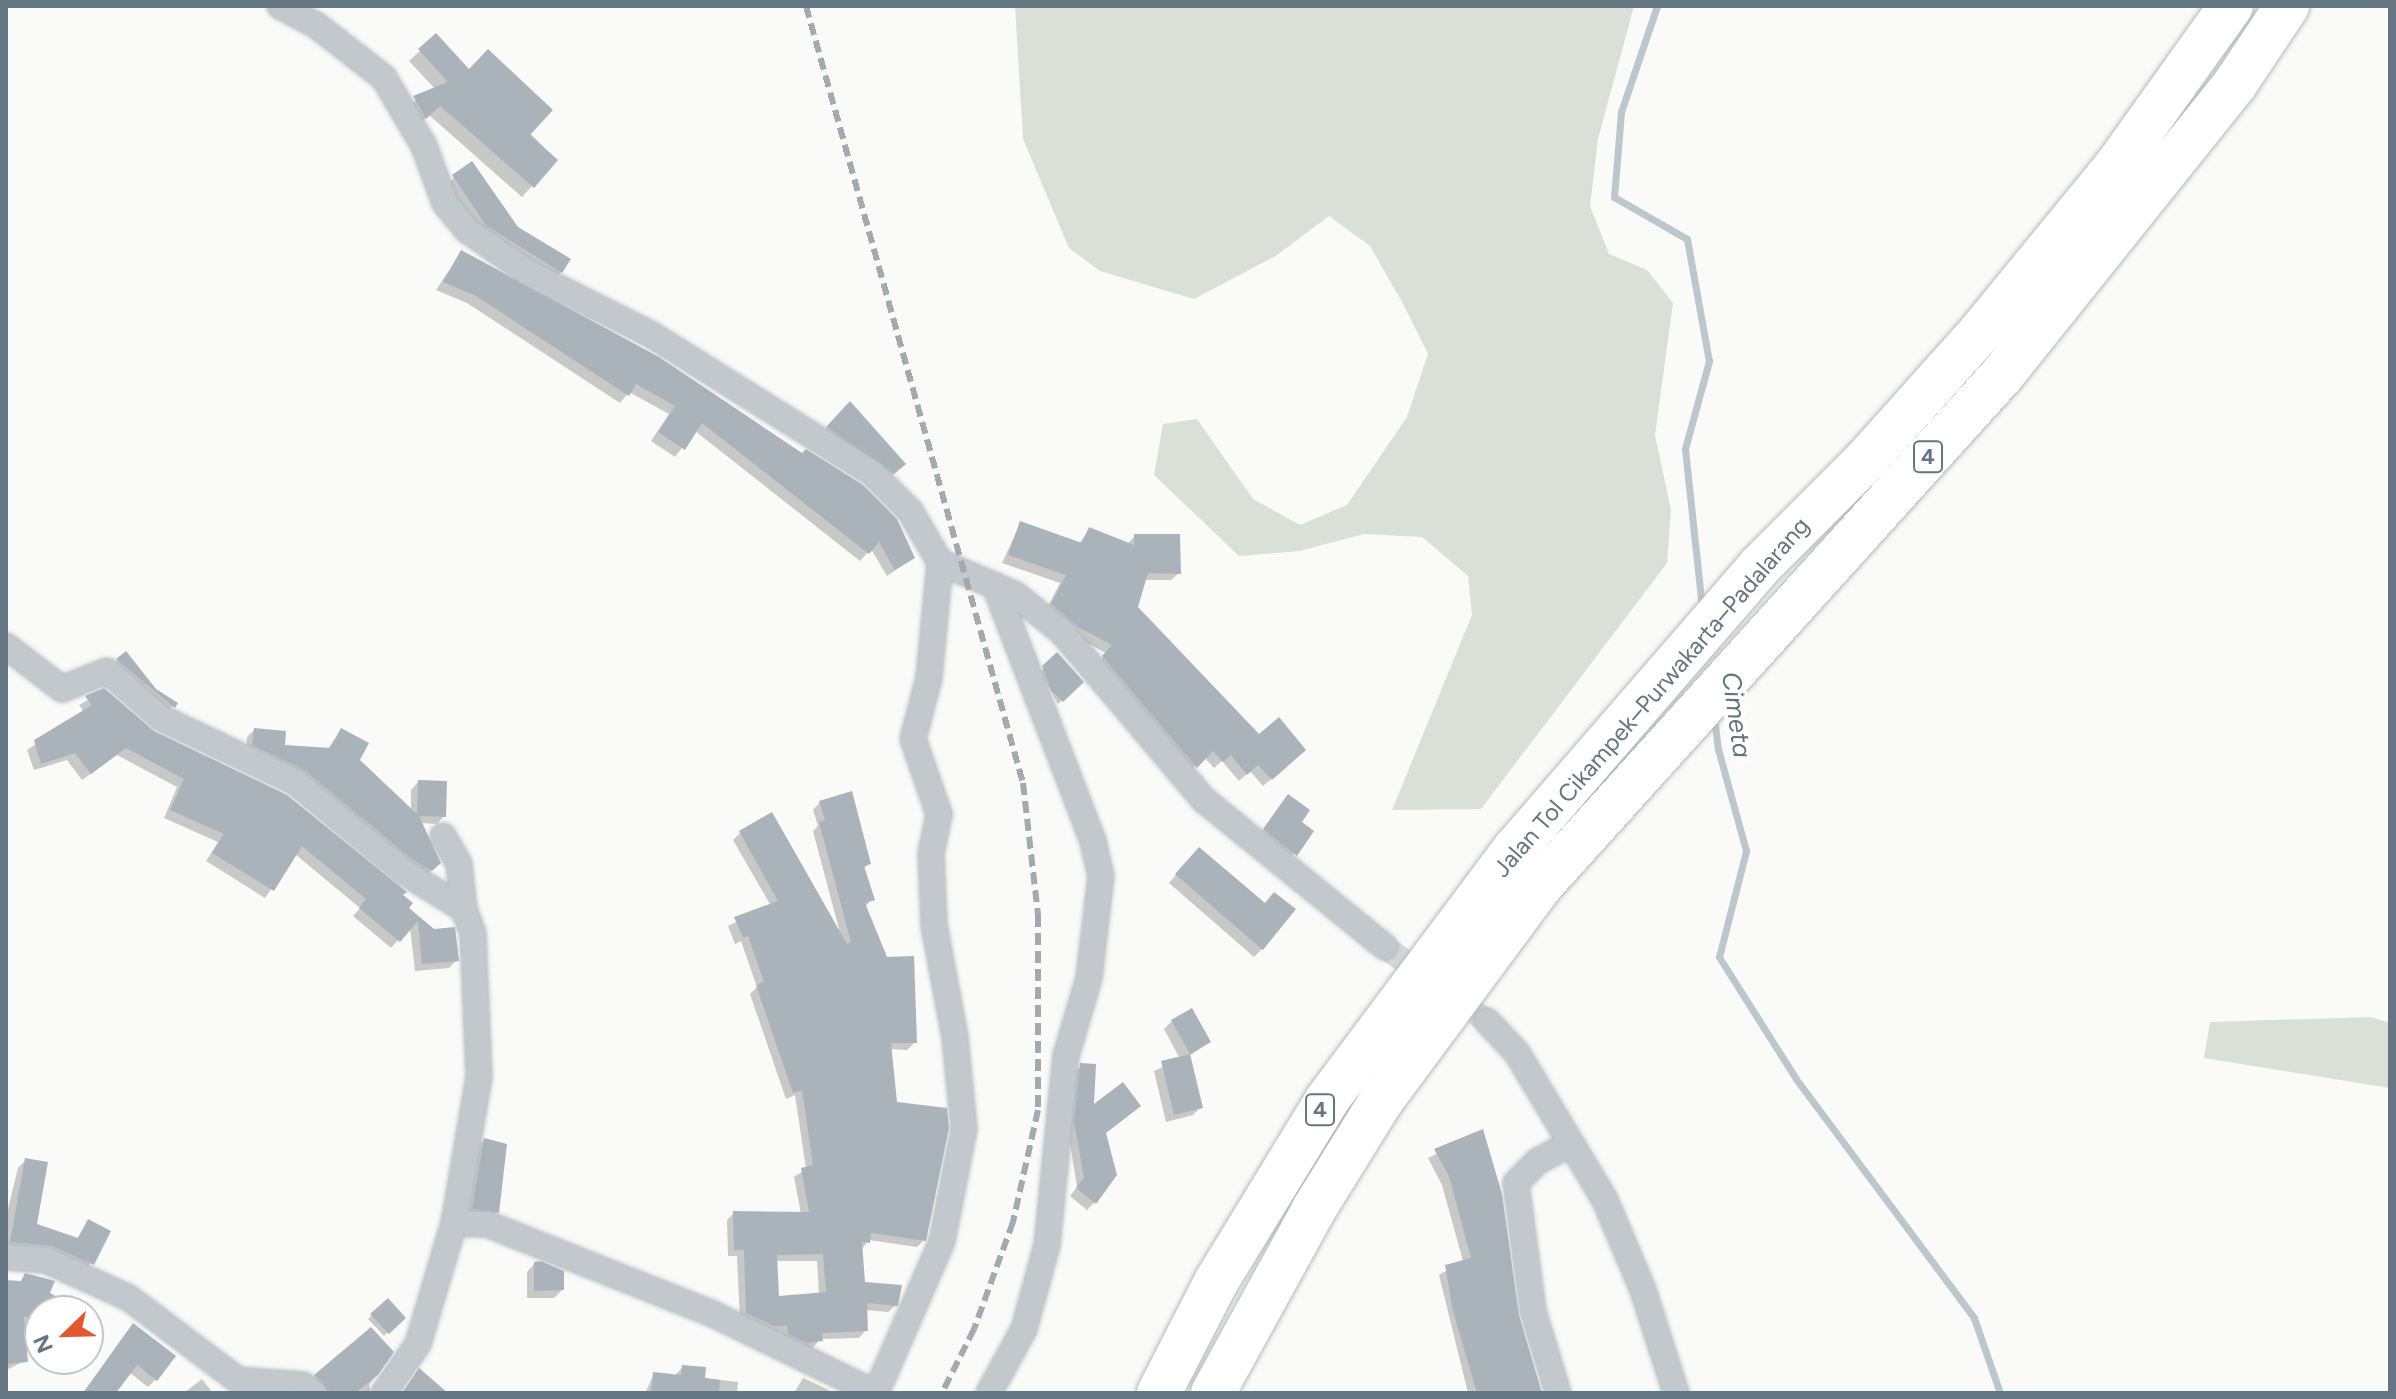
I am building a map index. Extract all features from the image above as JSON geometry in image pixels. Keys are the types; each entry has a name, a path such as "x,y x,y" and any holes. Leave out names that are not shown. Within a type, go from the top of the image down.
{"highway":[{"name":"Jalan Tol Cikampek–Purwakarta–Padalarang","path":"1159,1393 1216,1282 1327,1100 1515,849 1759,567 1866,460 1983,329 2115,168 2231,6"},
{"name":"Jalan Tol Cikampek–Purwakarta–Padalarang","path":"1213,1393 1314,1209 1381,1101 1541,885 2002,375 2216,109 2287,6"}],"street":[{"path":"280,6 316,25 384,78 424,146 445,203 478,239 539,279 665,342 872,473 910,511 940,562 929,678 913,739 939,814 931,853 934,925 955,1037 964,1129 942,1241 876,1393 711,1313 487,1224 454,1223"},
{"path":"940,562 1016,595 1062,632 1204,800 1385,947"},
{"path":"989,1393 1024,1329 1047,1245 1066,1056 1089,978 1101,876 1093,841 995,586"},
{"path":"6,646 62,689 107,671 161,718 295,782 404,872 464,909"},
{"path":"384,1393 418,1344 454,1223 481,1033 473,934 464,909 459,864 443,836"},
{"path":"1487,1021 1517,1053 1621,1234 1676,1393"},
{"path":"1558,1393 1533,1311 1516,1183 1538,1161 1570,1144"},
{"path":"6,1257 46,1260 116,1291 238,1380 303,1385 314,1393"}],"shaded area":[{"path":"1015,6 1634,6 1598,139 1590,206 1609,254 1647,270 1673,303 1655,435 1671,510 1667,563 1481,809 1392,810 1472,615 1468,576 1422,537 1364,534 1299,551 1239,556 1154,475 1163,424 1197,419 1253,499 1300,525 1347,505 1407,417 1428,354 1370,246 1329,216 1277,255 1194,299 1100,271 1069,248 1023,139"},
{"path":"2371,1017 2390,1023 2390,1088 2204,1058 2210,1022"}],"building":[{"path":"436,33 469,69 488,49 553,110 530,135 558,160 534,188 440,106 426,119 413,96 448,82 418,49"},
{"path":"472,161 518,227 571,259 562,273 486,225 452,175"},
{"path":"461,250 659,357 802,453 806,449 863,485 897,519 915,558 895,570 879,542 869,554 702,423 685,450 658,432 675,406 636,384 629,396 476,296 443,282"},
{"path":"850,401 906,464 894,474 826,427"},
{"path":"1020,521 1082,543 1089,527 1134,545 1134,534 1180,534 1181,574 1148,573 1138,607 1259,734 1279,717 1306,750 1272,780 1258,765 1247,775 1231,755 1223,762 1213,751 1197,768 1102,656 1112,645 1078,627 1051,604 1066,575 1008,555"},
{"path":"126,651 156,689 178,703 175,708 116,659"},
{"path":"1057,652 1084,682 1063,702 1051,690 1042,666"},
{"path":"104,688 154,731 287,795 407,892 403,895 413,903 409,908 434,929 455,927 459,961 422,964 418,921 400,942 359,908 366,899 302,846 274,891 212,853 224,834 170,810 184,779 126,748 91,774 75,753 41,764 34,740 92,705 85,696"},
{"path":"254,728 286,731 285,745 330,748 341,728 369,743 360,760 417,814 418,780 447,781 446,817 419,816 441,863 432,871 413,860 304,770 252,745"},
{"path":"852,791 871,864 864,866 875,900 865,903 887,957 914,956 917,1043 891,1043 897,1102 947,1108 949,1128 926,1241 871,1233 870,1243 862,1242 865,1282 902,1285 898,1306 867,1303 868,1331 822,1333 823,1341 806,1343 788,1334 787,1326 773,1326 746,1313 744,1250 734,1250 733,1211 809,1212 801,1168 813,1165 802,1090 793,1093 756,985 764,982 748,936 743,938 734,917 778,901 739,831 772,812 847,944 851,942 819,822 825,820 819,801","holes":["823,1254 826,1292 779,1296 777,1255"]},
{"path":"1288,794 1310,810 1302,822 1314,831 1297,856 1263,829"},
{"path":"1199,847 1265,903 1274,892 1296,909 1263,950 1175,874"},
{"path":"1192,1008 1211,1042 1190,1054 1171,1020"},
{"path":"1190,1054 1203,1108 1174,1115 1161,1061"},
{"path":"1080,1063 1096,1064 1094,1104 1123,1082 1141,1106 1106,1133 1117,1175 1096,1204 1076,1188 1084,1178 1074,1122"},
{"path":"1483,1129 1502,1194 1519,1315 1542,1393 1477,1393 1453,1311 1445,1265 1471,1258 1449,1176 1434,1149"},
{"path":"484,1138 507,1144 499,1213 472,1209"},
{"path":"25,1158 48,1162 37,1224 78,1238 88,1219 111,1231 94,1265 52,1246 10,1242"},
{"path":"541,1261 564,1271 564,1290 534,1291 534,1262"},
{"path":"25,1273 55,1281 50,1293 54,1295 24,1295 24,1362 6,1364 6,1280 21,1281"},
{"path":"388,1298 406,1318 389,1334 370,1314"},
{"path":"133,1323 176,1356 157,1381 137,1365 116,1393 83,1393 96,1375 104,1375 104,1364"},
{"path":"371,1327 394,1352 378,1375 355,1393 329,1393 314,1375"},
{"path":"682,1365 706,1367 705,1378 720,1380 719,1393 651,1393 653,1372 681,1375"},
{"path":"419,1368 448,1393 402,1393"}],"waterway":[{"name":"Cimeta","path":"1657,6 1621,112 1614,197 1687,239 1709,361 1685,449 1702,609"},
{"name":"Cimeta","path":"1714,717 1718,749 1746,851 1719,957 1796,1079 1974,1318 2000,1393"}],"tunnel":[{"path":"1385,947 1487,1021"}],"railway":[{"path":"806,6 1023,783 1038,915 1038,1110 1013,1222 974,1329 942,1393"}]}
